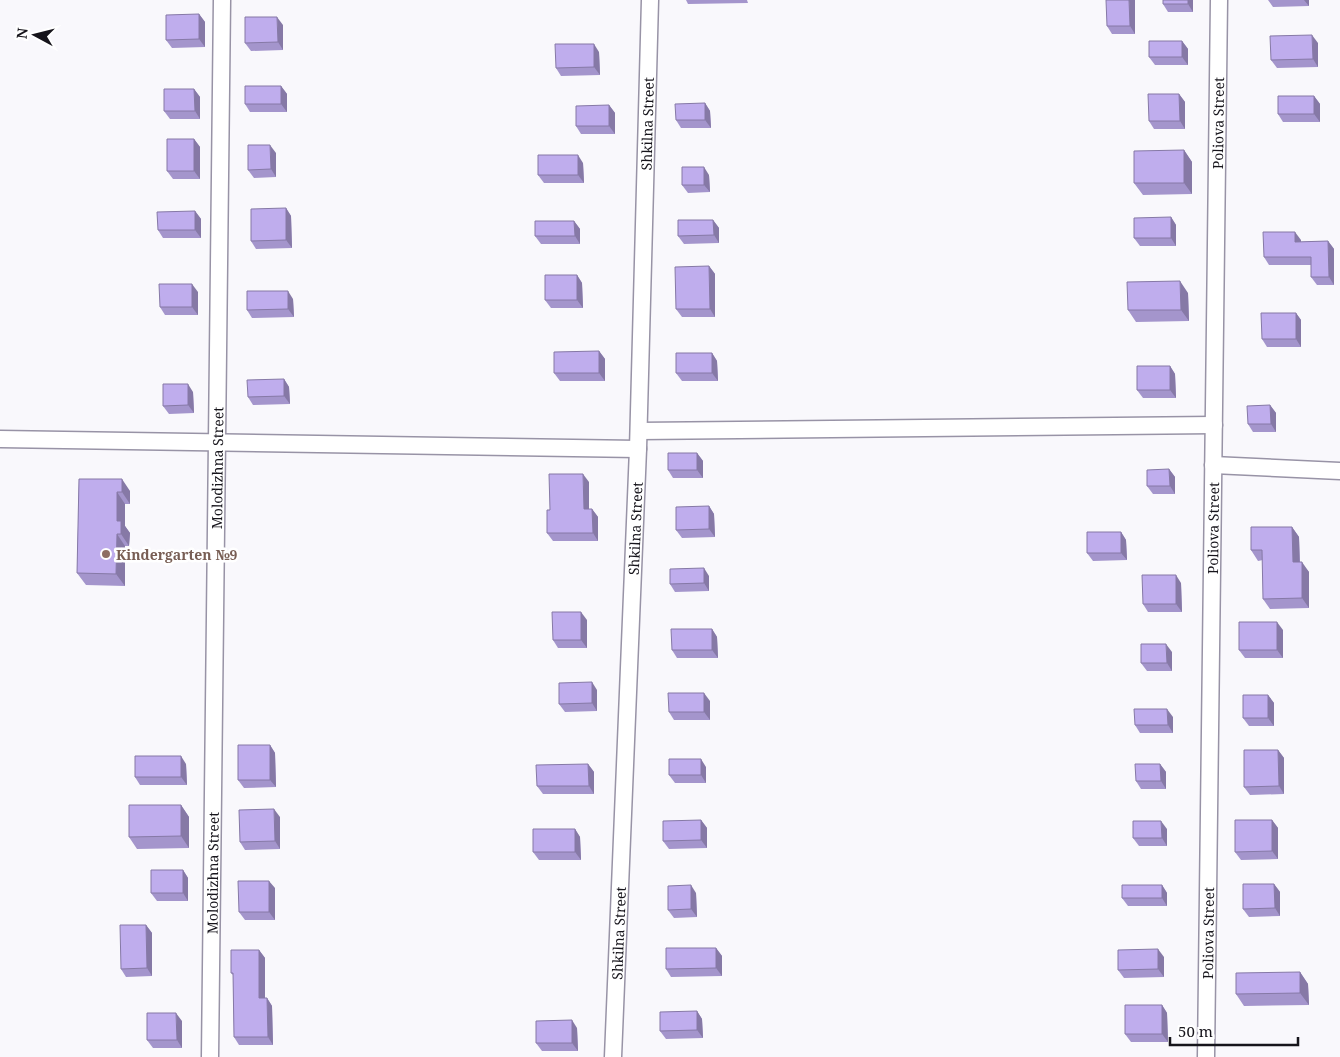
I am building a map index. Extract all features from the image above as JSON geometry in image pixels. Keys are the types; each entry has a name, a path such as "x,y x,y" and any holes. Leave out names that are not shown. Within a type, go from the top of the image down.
{"street":[{"name":"Molodizhna Street","path":"210,1057 222,0"},
{"name":"Shkilna Street","path":"613,1057 639,431 650,0"},
{"name":"Poliova Street","path":"1206,1057 1219,0"},
{"path":"639,431 1214,425"},
{"path":"0,439 638,449"},
{"path":"1214,465 1340,471"}],"building":[{"path":"1106,0 1129,0 1130,26 1107,26"},
{"path":"1163,0 1188,0 1188,4 1163,4"},
{"path":"199,14 199,39 166,40 166,15"},
{"path":"245,17 277,17 278,42 245,43"},
{"path":"1312,35 1313,59 1271,60 1270,36"},
{"path":"1149,41 1182,41 1182,57 1149,57"},
{"path":"555,44 594,44 594,67 556,68"},
{"path":"245,86 281,86 281,104 245,104"},
{"path":"164,89 194,89 195,111 164,111"},
{"path":"1148,94 1179,94 1180,121 1149,121"},
{"path":"1278,96 1314,96 1314,114 1278,114"},
{"path":"705,103 705,120 676,120 675,104"},
{"path":"609,105 609,126 576,126 576,106"},
{"path":"167,139 194,139 194,171 167,171"},
{"path":"248,145 270,145 271,169 248,170"},
{"path":"1184,150 1184,183 1134,183 1134,151"},
{"path":"538,155 578,155 578,175 538,175"},
{"path":"682,167 704,167 704,185 682,185"},
{"path":"286,208 286,240 251,241 251,209"},
{"path":"195,211 195,230 158,230 157,212"},
{"path":"1171,217 1171,238 1134,238 1134,218"},
{"path":"678,220 713,220 714,235 678,236"},
{"path":"535,221 574,221 575,236 535,236"},
{"path":"1263,232 1295,232 1295,242 1328,241 1329,277 1311,277 1311,257 1264,257"},
{"path":"709,266 710,309 676,309 675,267"},
{"path":"545,275 577,275 577,300 545,300"},
{"path":"1180,281 1181,310 1128,310 1127,282"},
{"path":"159,284 192,284 192,307 160,307"},
{"path":"247,291 288,291 288,309 247,310"},
{"path":"1261,313 1296,313 1296,339 1262,339"},
{"path":"599,351 599,373 554,373 554,352"},
{"path":"676,353 712,353 712,373 676,373"},
{"path":"1137,366 1170,366 1170,390 1137,390"},
{"path":"284,379 284,396 248,397 247,380"},
{"path":"163,384 188,384 188,405 163,406"},
{"path":"1270,405 1271,424 1248,424 1247,406"},
{"path":"668,453 697,453 697,470 668,470"},
{"path":"1169,469 1170,486 1147,486 1147,470"},
{"path":"549,474 583,474 584,509 592,509 593,533 547,533 547,510 550,510"},
{"path":"79,479 122,479 122,492 117,492 117,521 121,521 121,534 117,534 116,574 77,573"},
{"path":"709,506 709,529 676,530 676,507"},
{"path":"1251,527 1292,527 1293,562 1302,562 1302,598 1263,599 1262,550 1251,550"},
{"path":"1087,532 1121,532 1121,553 1087,553"},
{"path":"704,568 704,583 670,584 670,569"},
{"path":"1142,575 1176,575 1176,604 1143,604"},
{"path":"552,612 581,612 581,640 553,640"},
{"path":"1239,622 1277,622 1277,650 1239,650"},
{"path":"671,629 712,629 712,650 672,650"},
{"path":"1141,644 1166,644 1167,663 1141,663"},
{"path":"592,682 592,703 559,704 559,683"},
{"path":"668,693 704,693 704,712 669,712"},
{"path":"1243,695 1268,695 1268,718 1243,718"},
{"path":"1134,709 1167,709 1168,725 1135,725"},
{"path":"238,745 270,745 270,780 238,780"},
{"path":"1244,750 1278,750 1279,786 1244,787"},
{"path":"135,756 181,756 181,777 135,777"},
{"path":"669,759 701,759 701,775 669,775"},
{"path":"588,764 589,786 537,786 536,765"},
{"path":"1135,764 1160,764 1161,781 1136,781"},
{"path":"129,805 181,805 181,836 129,837"},
{"path":"274,809 275,841 240,842 239,810"},
{"path":"701,820 701,840 663,841 663,821"},
{"path":"1235,820 1272,820 1272,851 1235,852"},
{"path":"1133,821 1161,821 1162,838 1133,838"},
{"path":"533,829 575,829 575,852 533,852"},
{"path":"151,870 183,870 183,893 151,893"},
{"path":"238,881 269,881 269,912 239,912"},
{"path":"1243,884 1274,884 1275,908 1243,909"},
{"path":"691,885 691,909 668,910 668,886"},
{"path":"1122,885 1162,885 1162,898 1122,898"},
{"path":"120,925 146,925 147,968 121,969"},
{"path":"666,948 716,948 716,968 666,969"},
{"path":"1158,949 1158,969 1118,970 1118,950"},
{"path":"231,950 259,950 259,998 267,998 268,1037 234,1037"},
{"path":"1300,972 1300,993 1236,994 1236,973"},
{"path":"1125,1005 1162,1005 1162,1034 1125,1034"},
{"path":"697,1011 697,1030 660,1031 660,1012"},
{"path":"147,1013 176,1013 177,1040 147,1040"},
{"path":"572,1020 572,1043 536,1043 536,1021"}],"place":[{"name":"Kindergarten №9","path":"106,554"}]}
